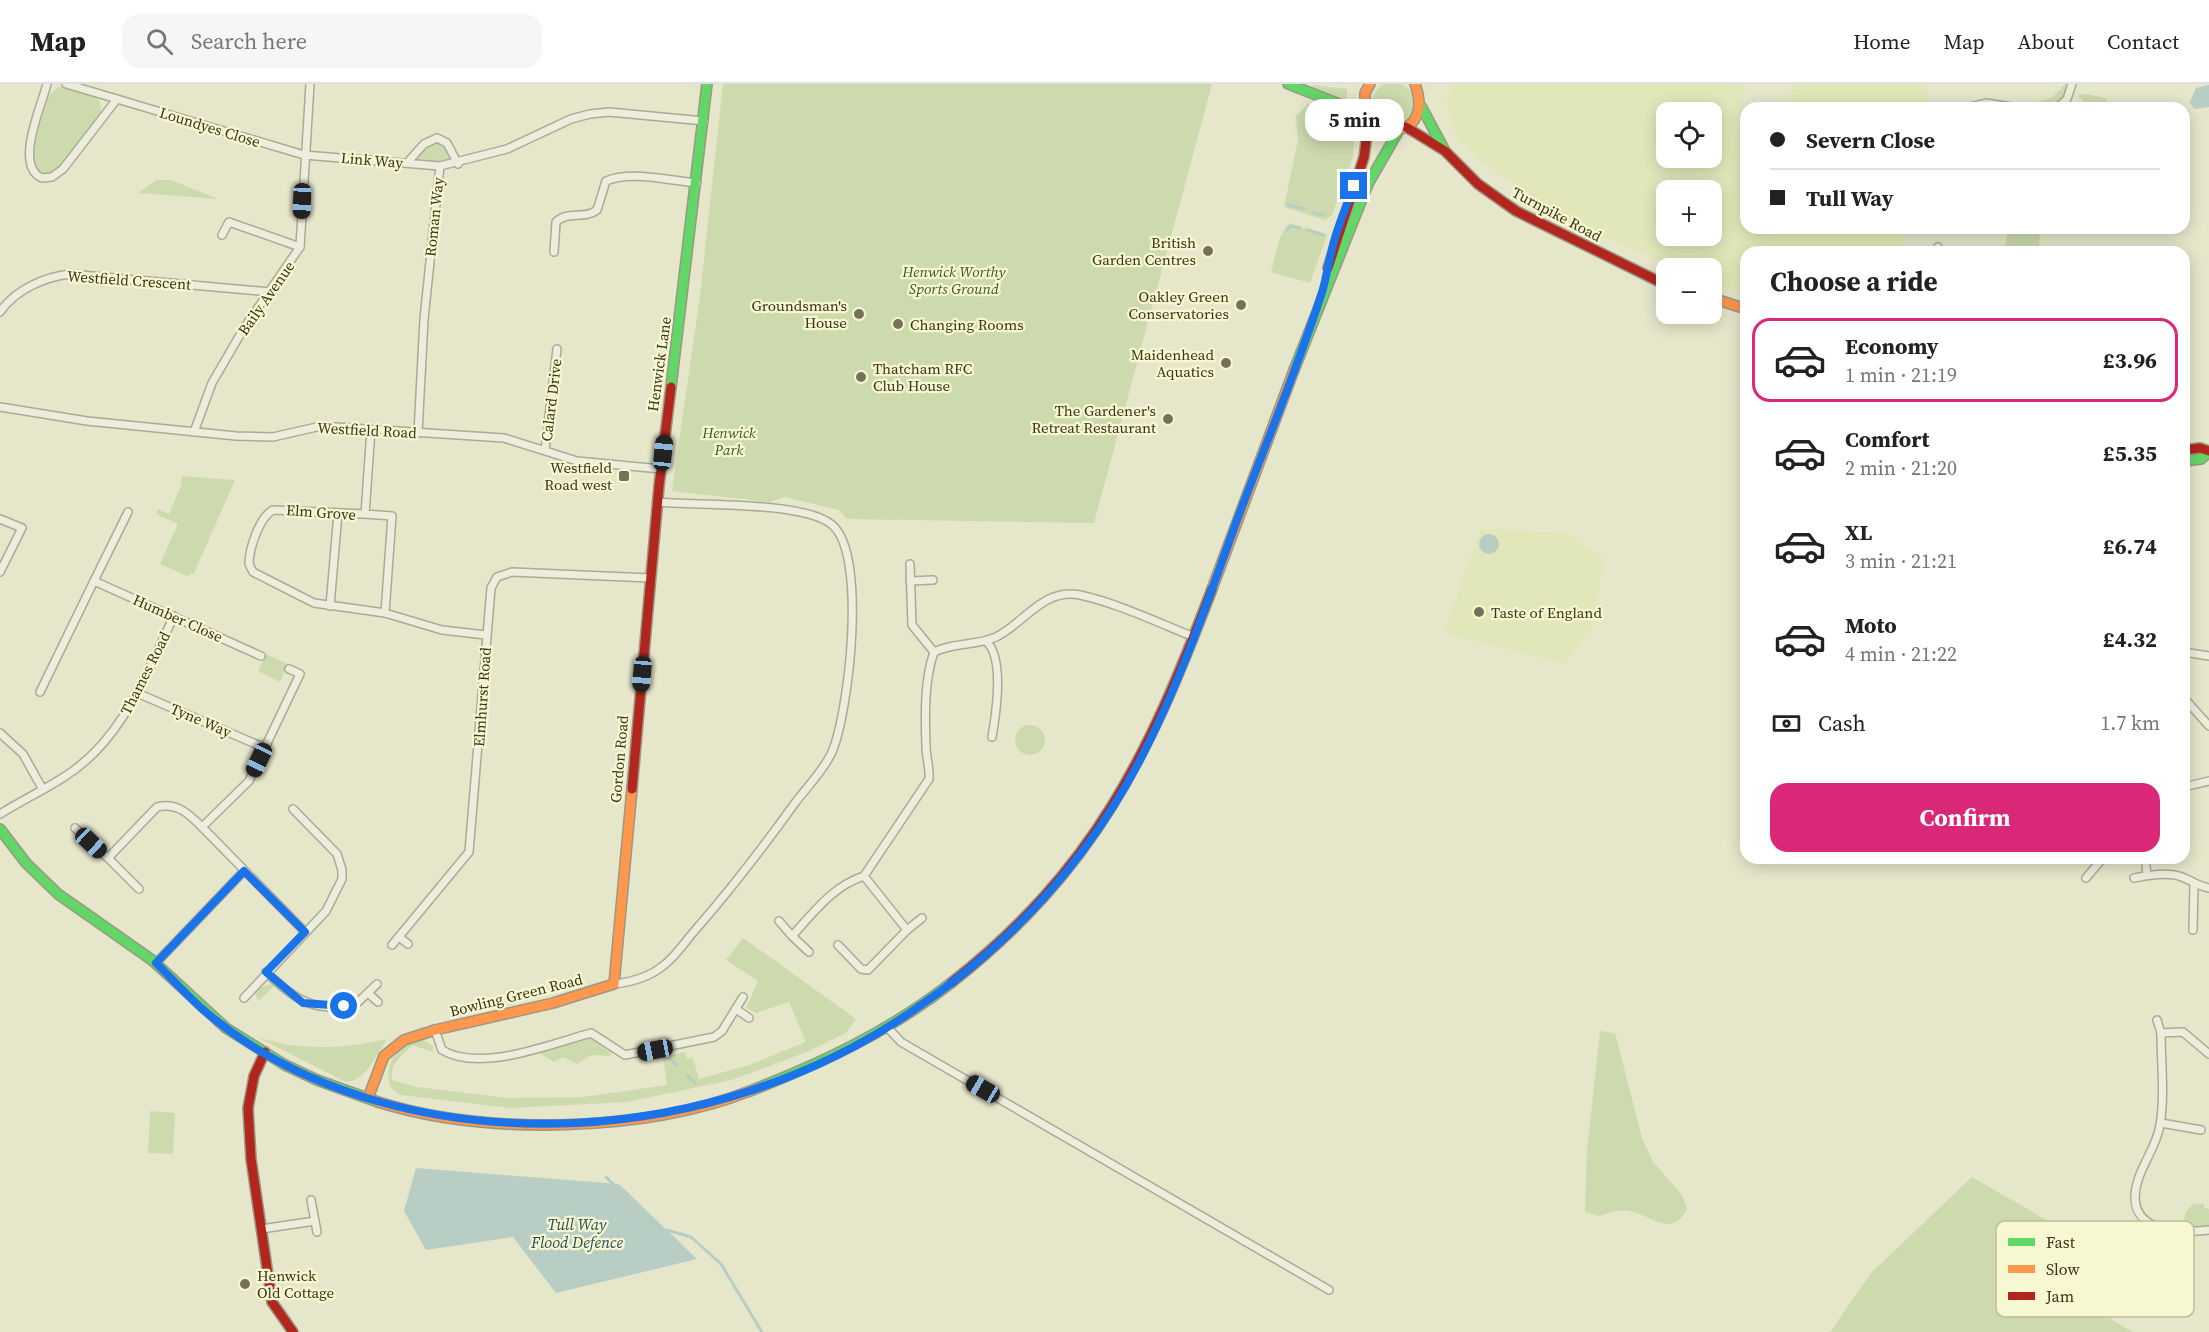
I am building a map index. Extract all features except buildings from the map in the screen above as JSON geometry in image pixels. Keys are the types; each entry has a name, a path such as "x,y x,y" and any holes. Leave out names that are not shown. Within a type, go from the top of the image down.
{"street":[{"path":"47,84 27,158 31,171 42,178 52,177 63,169 117,99"},
{"name":"Loundyes Close","path":"66,84 304,154"},
{"name":"Baily Avenue","path":"194,432 212,383 244,328 300,247 310,84"},
{"name":"Henwick Lane","path":"657,502 697,183 707,84"},
{"name":"Turnpike Road","path":"1288,84 1367,117 1382,129 1402,129 1445,151 1478,184 1516,212 1656,280"},
{"path":"1324,285 1334,242 1366,153 1367,117 1364,102 1370,84"},
{"name":"Turnpike Road","path":"1415,84 1421,103 1445,151"},
{"path":"0,829 11,848 41,879 156,963 202,1008 265,1052 309,1076 368,1098 421,1113 538,1125 606,1121 665,1114 784,1079 825,1062 888,1028 987,955 1033,910 1074,864 1104,822 1145,752 1194,637 1324,285 1377,161 1402,129 1418,116 1428,84"},
{"path":"2064,102 2072,84"},
{"name":"Roman Way","path":"418,433 422,337 440,166 458,164 507,150 571,119 590,114 609,112 704,121"},
{"path":"407,163 424,144 437,138 447,143 458,164"},
{"name":"Link Way","path":"304,154 440,166"},
{"path":"554,252 556,222 569,215 587,215 597,210 606,181 614,177 697,183"},
{"path":"222,235 229,222 300,247"},
{"name":"Westfield Crescent","path":"0,312 28,287 70,274 270,292"},
{"path":"1722,301 1740,307"},
{"name":"Calard Drive","path":"544,450 557,349"},
{"name":"Westfield Road","path":"0,408 194,432 264,437 310,427 504,438 587,463 661,469"},
{"name":"Elm Grove","path":"365,514 371,430"},
{"path":"2190,449 2200,448 2209,452 2201,459 2190,460"},
{"name":"Bowling Green Road","path":"368,1098 388,1050 404,1040 435,1030 553,1003 648,976 668,962 743,873 833,751 845,702 852,645 851,583 846,544 837,528 821,518 767,507 657,502"},
{"name":"Gordon Road","path":"614,984 657,502"},
{"name":"Elm Grove","path":"385,613 392,516 283,509 270,511 249,560 250,567 256,574 307,601 385,613 442,630 486,635"},
{"path":"40,692 128,512"},
{"path":"330,606 339,513"},
{"path":"0,519 22,528 0,573"},
{"path":"910,564 912,625 934,652"},
{"name":"Elmhurst Road","path":"392,945 469,852 486,635 491,588 497,576 503,573 650,578"},
{"path":"910,581 933,580"},
{"name":"Humber Close","path":"94,581 261,656"},
{"path":"792,936 830,895 848,882 864,876 929,779 930,768 926,749 928,668 934,652 947,645 986,641 1011,629 1039,605 1063,595 1079,595 1103,602 1194,637"},
{"name":"Thames Road","path":"0,814 42,788 64,778 83,763 127,712 174,616"},
{"path":"986,641 990,645 997,678 992,737"},
{"path":"2190,653 2209,656"},
{"path":"202,827 249,781 300,674 289,669"},
{"name":"Tyne Way","path":"137,693 265,748"},
{"path":"2190,705 2209,726"},
{"path":"0,733 23,754 42,788"},
{"path":"2190,786 2209,781"},
{"path":"108,858 157,807 164,805 179,808 202,827 305,932"},
{"path":"244,998 330,905 340,884 342,870 337,854 293,809"},
{"path":"75,828 140,889"},
{"path":"2086,878 2098,864"},
{"path":"2146,866 2147,875"},
{"path":"156,963 244,871"},
{"path":"2134,878 2147,875 2182,876 2194,885 2209,888"},
{"path":"864,876 907,930"},
{"path":"2193,930 2194,885"},
{"path":"838,945 861,969 868,970 922,918"},
{"path":"779,921 809,952"},
{"path":"2192,921 2201,921"},
{"path":"399,937 408,944"},
{"path":"266,972 291,996 308,1005 351,1005 362,1000 377,984"},
{"path":"368,993 378,1002"},
{"path":"435,1030 442,1050 491,1060 591,1033 625,1055 714,1037 722,1031 743,997"},
{"path":"736,1009 749,1018"},
{"path":"2146,1221 2138,1210 2136,1198 2138,1179 2156,1140 2161,1123 2161,1033 2157,1020"},
{"path":"888,1028 901,1042 1329,1290"},
{"path":"2161,1033 2183,1032 2209,1054"},
{"path":"265,1052 254,1076 249,1108 251,1159 272,1302 293,1332"},
{"path":"2161,1123 2201,1130"},
{"path":"311,1200 317,1232"},
{"path":"261,1229 315,1221"},
{"path":"2194,1232 2209,1230"}],"green space":[{"path":"1393,82 1401,83 1408,88 1413,95 1413,111 1408,118 1401,123 1393,124 1385,123 1378,118 1373,111 1372,103 1373,95 1378,88 1385,83"},
{"name":"Henwick Worthy Sports Ground","path":"723,84 1212,84 1094,523 847,519 839,510 785,497 769,502 672,491 700,296"},
{"path":"1452,84 1744,84 1736,136 1740,136 1740,234 1905,234 1904,246 1740,246 1740,293 1722,286 1722,258 1656,259 1584,229 1484,164 1457,139 1446,103"},
{"path":"1794,84 1928,84 1925,102 1787,102"},
{"path":"2065,84 2068,84 2059,100 2039,102 2053,97"},
{"path":"1313,85 1347,89 1347,103 1312,89"},
{"path":"58,87 94,96 100,101 101,113 59,168 52,174 44,175 34,168 32,153 48,96"},
{"path":"2085,94 2106,98 2108,102 2087,102 2077,95"},
{"path":"1308,104 1344,116 1355,128 1353,157 1332,215 1325,220 1284,207 1298,140 1296,116"},
{"path":"441,139 458,164 407,163 424,144"},
{"path":"157,180 171,180 218,199 138,193"},
{"path":"1289,223 1327,235 1310,283 1271,272 1280,237"},
{"path":"2007,234 2040,234 2039,246 2005,246"},
{"path":"182,476 235,480 194,573 187,576 160,564 178,524 156,514 158,509 169,514 181,486"},
{"path":"1481,529 1568,533 1604,559 1592,627 1565,664 1443,633"},
{"path":"266,654 288,664 280,682 258,671"},
{"path":"1030,725 1036,726 1044,734 1044,746 1036,754 1030,755 1024,754 1016,746 1015,740 1016,734 1024,726"},
{"path":"743,938 856,1019 846,1033 809,1051 731,1080 627,1102 510,1108 401,1095 391,1088 389,1070 394,1057 406,1046 422,1039 433,1046 433,1052 412,1045 395,1064 392,1080 417,1087 508,1098 583,1097 667,1085 663,1057 685,1052 687,1059 693,1058 699,1079 749,1065 806,1042 789,1002 756,1013 746,1008 758,981 726,960"},
{"path":"271,984 274,986 259,1001 255,995 259,988"},
{"path":"1600,1031 1615,1033 1642,1138 1653,1162 1682,1195 1687,1209 1675,1222 1662,1223 1628,1211 1616,1211 1600,1216 1585,1212 1587,1151"},
{"path":"257,1037 290,1045 322,1047 354,1045 387,1039 365,1072 346,1082"},
{"path":"589,1037 612,1054 610,1056 592,1055 577,1064 563,1057 554,1062 536,1051"},
{"path":"150,1111 175,1113 173,1154 148,1153"},
{"path":"1972,1177 2048,1221 1996,1221 1996,1317 2111,1317 2133,1332 1830,1332 1871,1273"},
{"path":"2194,1204 2204,1204 2204,1208 2209,1209 2209,1225 2194,1226 2194,1221 2184,1221 2186,1211"}],"water":[{"path":"2209,85 2209,107 2194,109 2190,102 2196,88"},
{"path":"1489,534 1496,537 1499,544 1496,551 1489,554 1482,551 1479,544 1482,537"},
{"name":"Tull Way Flood Defence","path":"416,1168 619,1184 697,1259 556,1293 513,1237 426,1250 404,1211"}],"waterway":[{"path":"1288,205 1304,209"},
{"path":"1314,213 1323,215"},
{"path":"1287,229 1291,226 1300,228"},
{"path":"1308,230 1324,235"},
{"path":"667,1056 677,1065"},
{"path":"687,1075 695,1083"},
{"path":"606,1177 614,1185"},
{"path":"667,1230 691,1237 721,1264 762,1332"}],"traffic: fast":[{"path":"671,387 707,84"},
{"path":"1288,84 1365,114"},
{"path":"1421,106 1444,149"},
{"path":"1294,370 1368,184 1399,130"},
{"path":"2190,460 2201,459 2209,452"},
{"path":"0,829 26,863 58,894 152,960 226,1028 285,1065 317,1080 378,1102"},
{"path":"750,1091 803,1069 880,1031 951,983"}],"traffic: slow":[{"path":"1370,84 1365,93 1365,114 1376,123 1398,129 1414,120 1418,111 1419,99 1415,84"},
{"path":"1722,301 1740,307"},
{"path":"1212,589 1294,370"},
{"path":"368,1098 384,1056 404,1040 435,1030 553,1003 614,984 632,789"},
{"path":"378,1102 421,1113 467,1120 565,1125 663,1115 708,1105 750,1091"}],"traffic: jam":[{"path":"1328,268 1364,157 1369,119"},
{"path":"1406,127 1445,151 1478,184 1516,211 1656,280"},
{"path":"632,789 659,486 671,387"},
{"path":"2190,449 2200,448 2209,451"},
{"path":"951,983 1001,940 1044,897 1080,852 1112,806 1140,757 1165,705 1212,589"},
{"path":"265,1052 254,1076 248,1108 251,1159 272,1302 293,1332"}],"place":[{"name":"British Garden Centres","path":"1208,251"},
{"name":"Oakley Green Conservatories","path":"1241,305"},
{"name":"Groundsman's House","path":"859,314"},
{"name":"Changing Rooms","path":"898,324"},
{"name":"Maidenhead Aquatics","path":"1226,363"},
{"name":"Thatcham RFC Club House","path":"861,377"},
{"name":"The Gardener's Retreat Restaurant","path":"1168,419"},
{"name":"Westfield Road west","path":"624,476"},
{"name":"Taste of England","path":"1479,612"},
{"name":"Henwick Old Cottage","path":"245,1284"}],"route":[{"path":"344,1006 314,1006 303,1003 291,996 266,972 305,932 244,871 156,963 202,1008 229,1028 309,1076 413,1112 481,1121 538,1125 606,1121 676,1112 784,1079 825,1062 881,1033 960,977 1011,932 1074,864 1104,822 1145,752 1194,637 1305,340 1324,285 1334,242 1354,186"}],"park label":[{"name":"Henwick Park","path":"729,440"}]}
